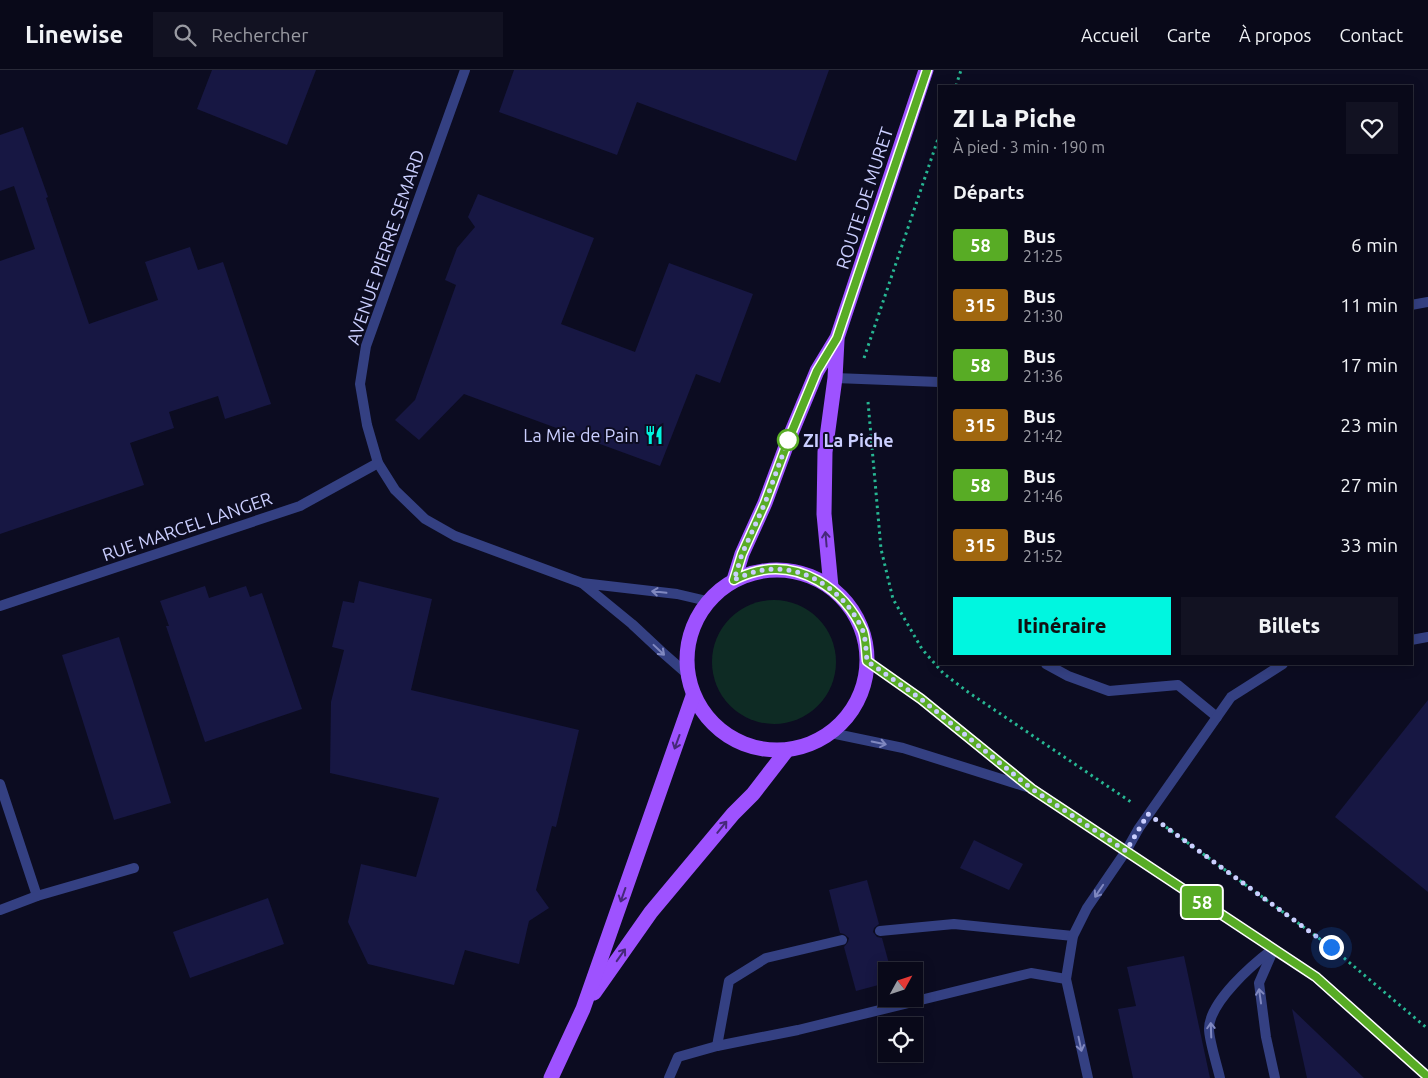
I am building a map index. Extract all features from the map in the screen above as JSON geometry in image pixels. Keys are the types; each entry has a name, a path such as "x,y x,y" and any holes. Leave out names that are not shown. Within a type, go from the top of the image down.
{"main road":[{"name":"ROUTE DE MURET","path":"734,580 742,554 765,503 817,371 837,338 926,70"},
{"name":"ROUTE DE MURET","path":"831,587 824,514 825,452 835,378 837,338"},
{"path":"773,569 793,571 813,577 831,587 851,608 864,633 867,661 863,689 850,713 832,733 810,744 787,750 758,749 731,738 709,720 693,696 686,673 686,647 694,623 707,601 734,580 753,572 773,569"},
{"path":"552,1078 583,1009 693,696"},
{"path":"583,1009 651,912 787,750"}],"street":[{"name":"AVENUE PIERRE SEMARD","path":"464,70 366,346 360,384 367,426 378,463 396,490 425,519 455,536 582,583 677,594 707,601"},
{"path":"1413,305 1428,302"},
{"path":"835,378 938,382"},
{"name":"RUE MARCEL LANGER","path":"0,606 300,506 378,463"},
{"name":"AVENUE PIERRE SEMARD","path":"582,583 632,624 686,673"},
{"path":"1413,640 1428,637"},
{"path":"867,661 921,699 1032,789 1316,977 1428,1077"},
{"path":"1048,665 1068,676 1109,691 1178,685 1217,717"},
{"path":"1088,1078 1066,979 1073,936 1087,908 1126,851 1148,814 1231,697 1280,665"},
{"path":"832,733 902,748 1032,789"},
{"path":"0,784 37,896"},
{"path":"0,910 37,896 134,868"},
{"path":"880,931 954,924 1073,936"},
{"path":"717,1046 729,980 766,958 842,940"},
{"path":"1220,1078 1209,1028 1215,1008 1252,965 1273,949"},
{"path":"1273,949 1259,983 1266,1038 1275,1078"},
{"path":"669,1078 678,1058 717,1046 798,1030 1031,973 1066,979"}],"path":[{"path":"956,85 961,70"},
{"path":"938,139 864,359 881,549 893,599 922,649 943,673 1148,814 1331,947 1428,1029"}],"green space":[{"path":"774,600 798,605 809,610 818,618 826,627 831,638 836,662 831,686 826,697 818,706 809,714 798,719 774,724 750,719 739,714 730,706 722,697 717,686 712,662 717,638 722,627 730,618 739,610 750,605"}],"building":[{"path":"212,70 316,70 287,145 197,109"},
{"path":"514,70 829,70 796,161 637,102 617,155 499,112"},
{"path":"23,127 89,324 158,300 145,262 190,247 198,270 223,262 271,404 225,419 218,396 169,412 174,428 130,443 144,485 0,534 0,261 35,249 14,186 0,191 0,135"},
{"path":"478,194 594,238 561,324 635,352 669,263 753,294 720,383 696,374 660,466 464,394 419,440 395,420 415,400 456,285 445,280 457,248 475,227 468,217"},
{"path":"359,581 432,599 411,690 579,730 556,827 552,826 536,890 549,908 529,921 519,964 465,950 454,985 368,964 348,922 361,864 416,877 439,798 330,773 331,702 344,650 332,647 343,601 354,603"},
{"path":"205,586 209,598 246,586 250,597 262,593 302,709 205,742 166,626 169,626 160,601"},
{"path":"119,637 171,803 114,820 62,655"},
{"path":"1428,700 1428,892 1335,817"},
{"path":"974,840 1023,864 1009,890 960,868"},
{"path":"867,880 879,924 874,928 873,932 877,937 882,938 889,962 878,962 878,985 856,991 844,947 849,938 840,933 829,890"},
{"path":"268,898 284,944 190,978 173,932"},
{"path":"1184,956 1210,1078 1133,1078 1118,1009 1136,1006 1127,967"},
{"path":"1292,1009 1364,1078 1307,1078"}],"bus line":[{"name":"58","path":"927,70 837,338 817,371 765,503 742,554 734,580 753,572 773,569 793,571 813,577 831,587 851,608 864,633 867,661 921,699 1032,789 1316,977 1428,1077"}],"place":[{"name":"La Mie de Pain","path":"654,435"},
{"name":"ZI La Piche","path":"788,440"}],"route":[{"path":"788,440 765,503 742,554 734,580 753,572 773,569 793,571 813,577 831,587 851,608 864,633 867,661 921,699 1032,789 1126,851 1148,814 1331,947"}]}
